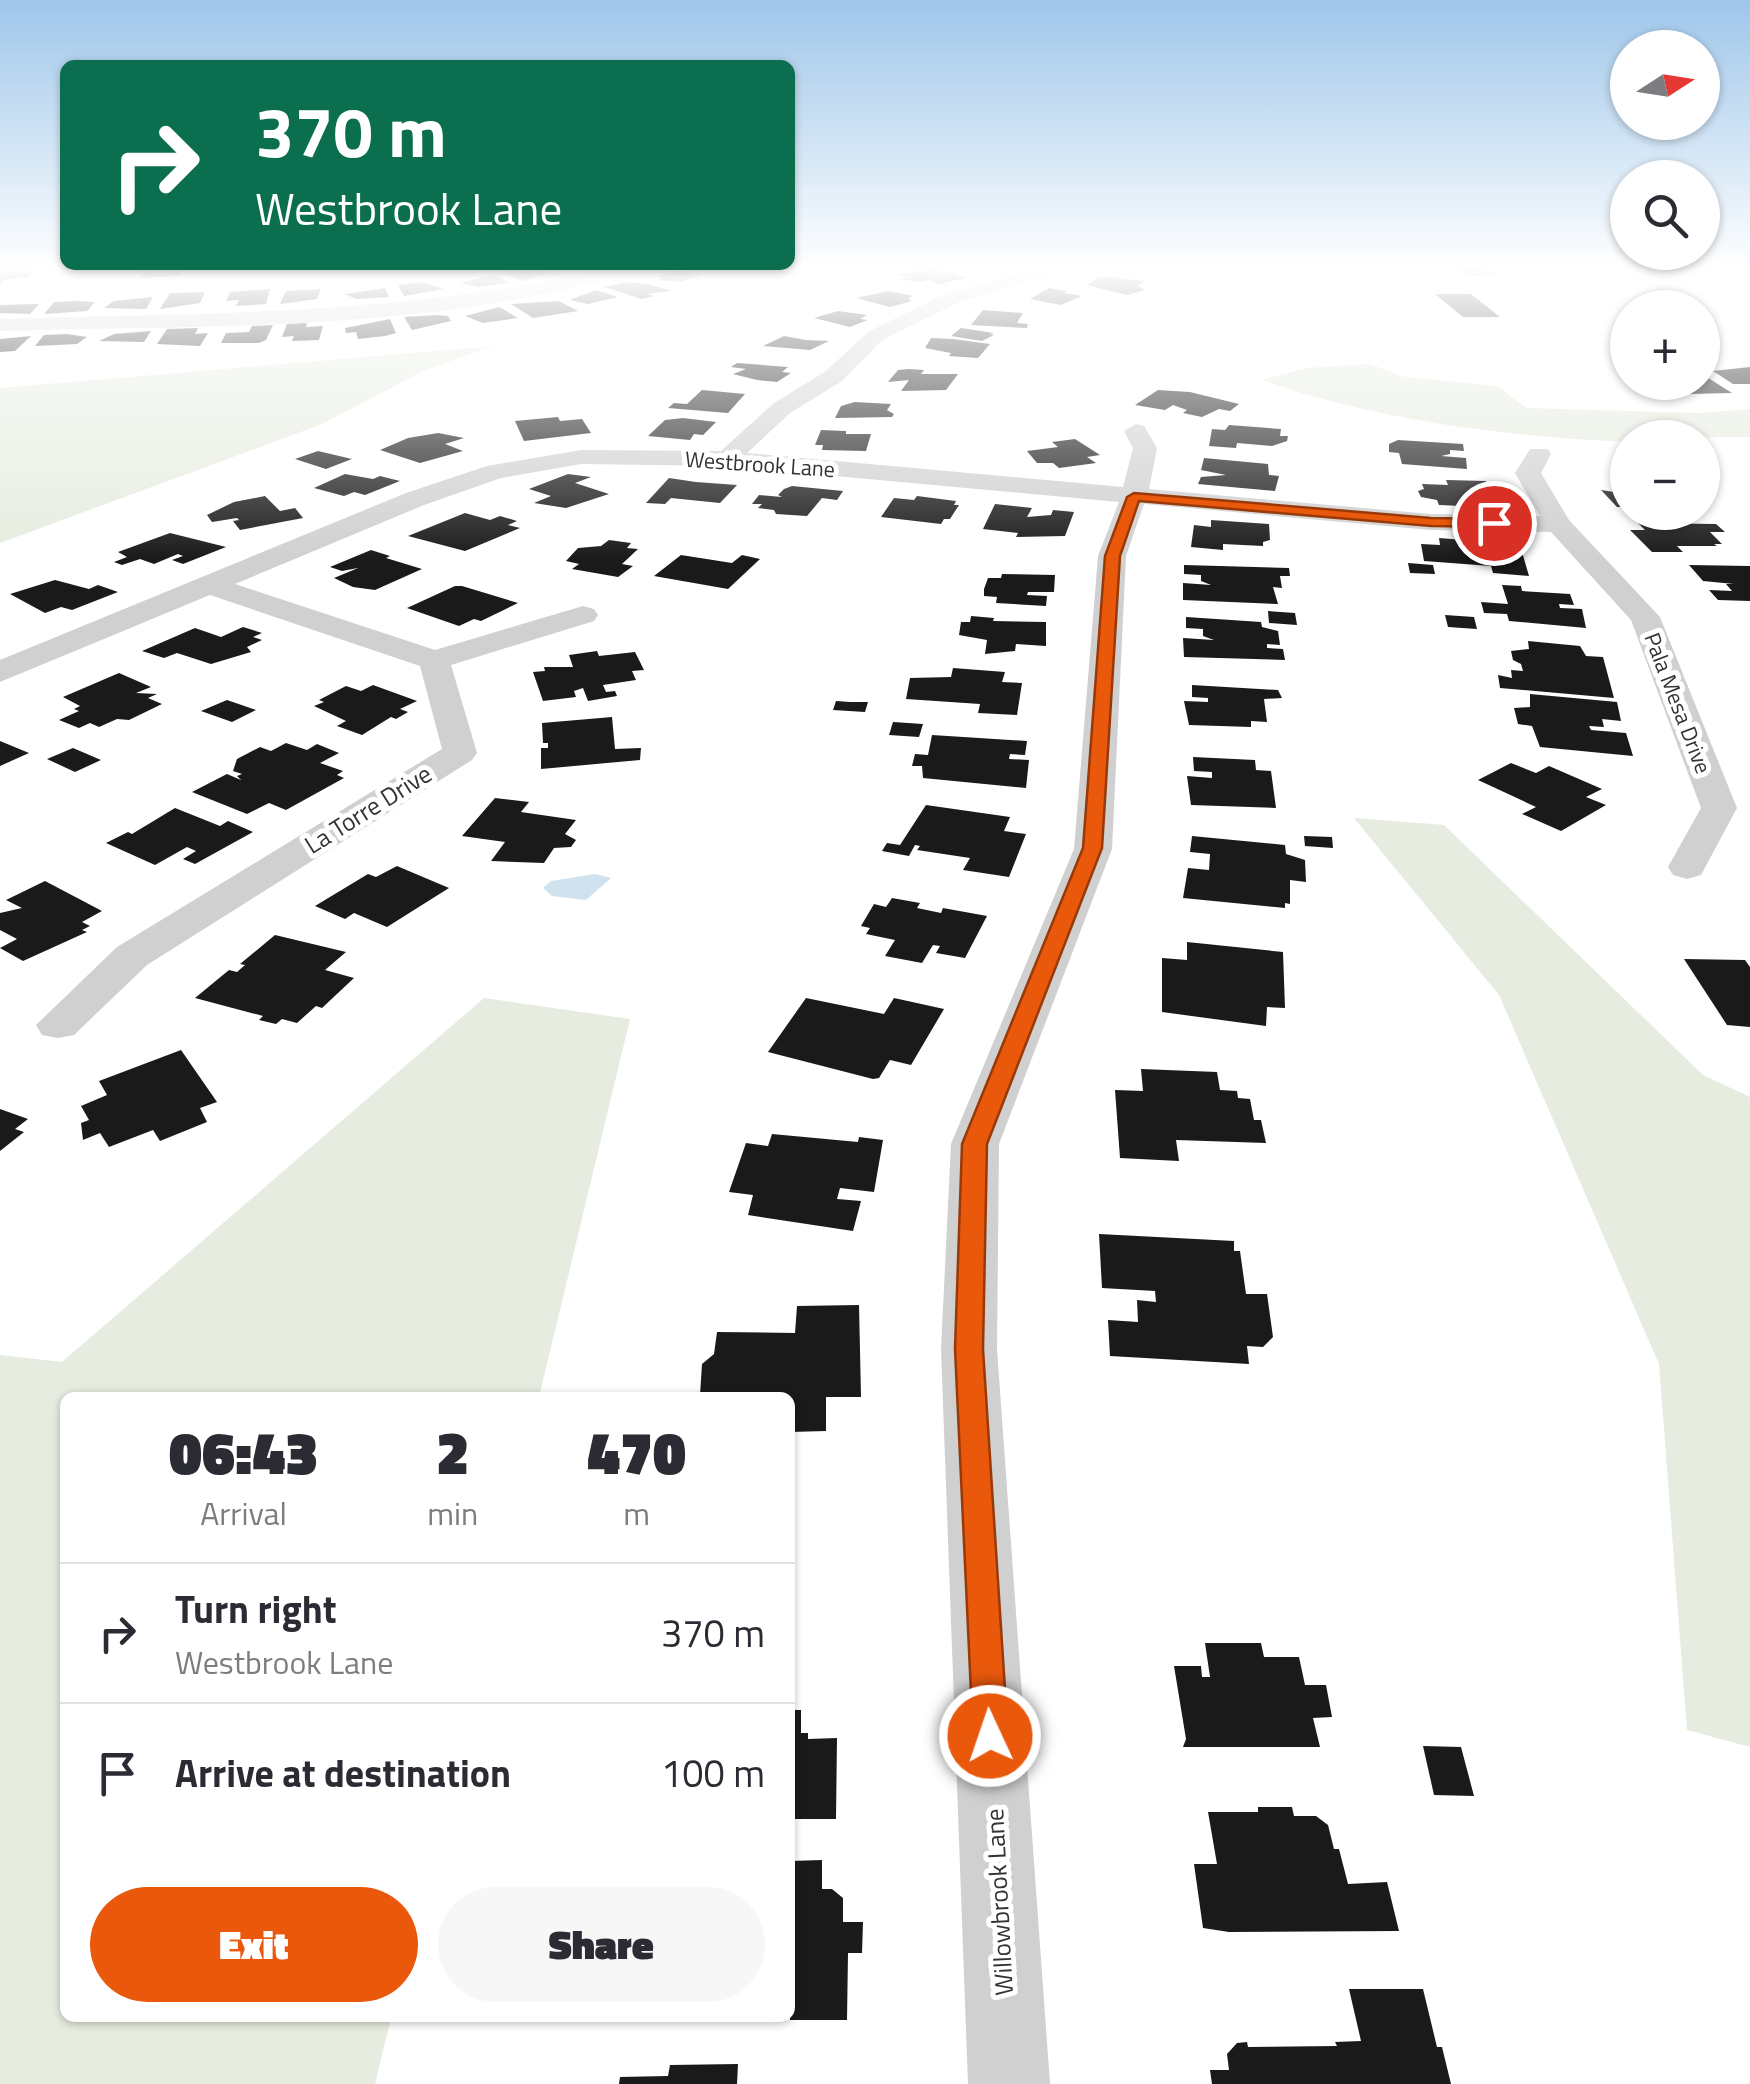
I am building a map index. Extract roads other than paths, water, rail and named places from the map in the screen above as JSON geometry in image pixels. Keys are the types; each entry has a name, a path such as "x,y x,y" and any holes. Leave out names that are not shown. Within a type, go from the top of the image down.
{"street":[{"path":"727,459 782,408 846,364"},
{"name":"Willowbrook Lane","path":"1009,2084 969,1349 975,1144 1092,848 1112,556 1134,497 1145,448 1136,431"},
{"name":"Pala Mesa Drive","path":"1539,454 1528,473 1558,524 1645,618 1719,808 1688,867"},
{"name":"Westbrook Lane","path":"0,672 416,498 496,471 581,457 727,459 1431,522 1558,524"},
{"path":"211,586 434,660 583,615"},
{"name":"La Torre Drive","path":"58,1024 132,956 460,753 434,660"}],"water":[{"path":"595,874 611,878 586,900 552,896 543,888 551,881"}]}
